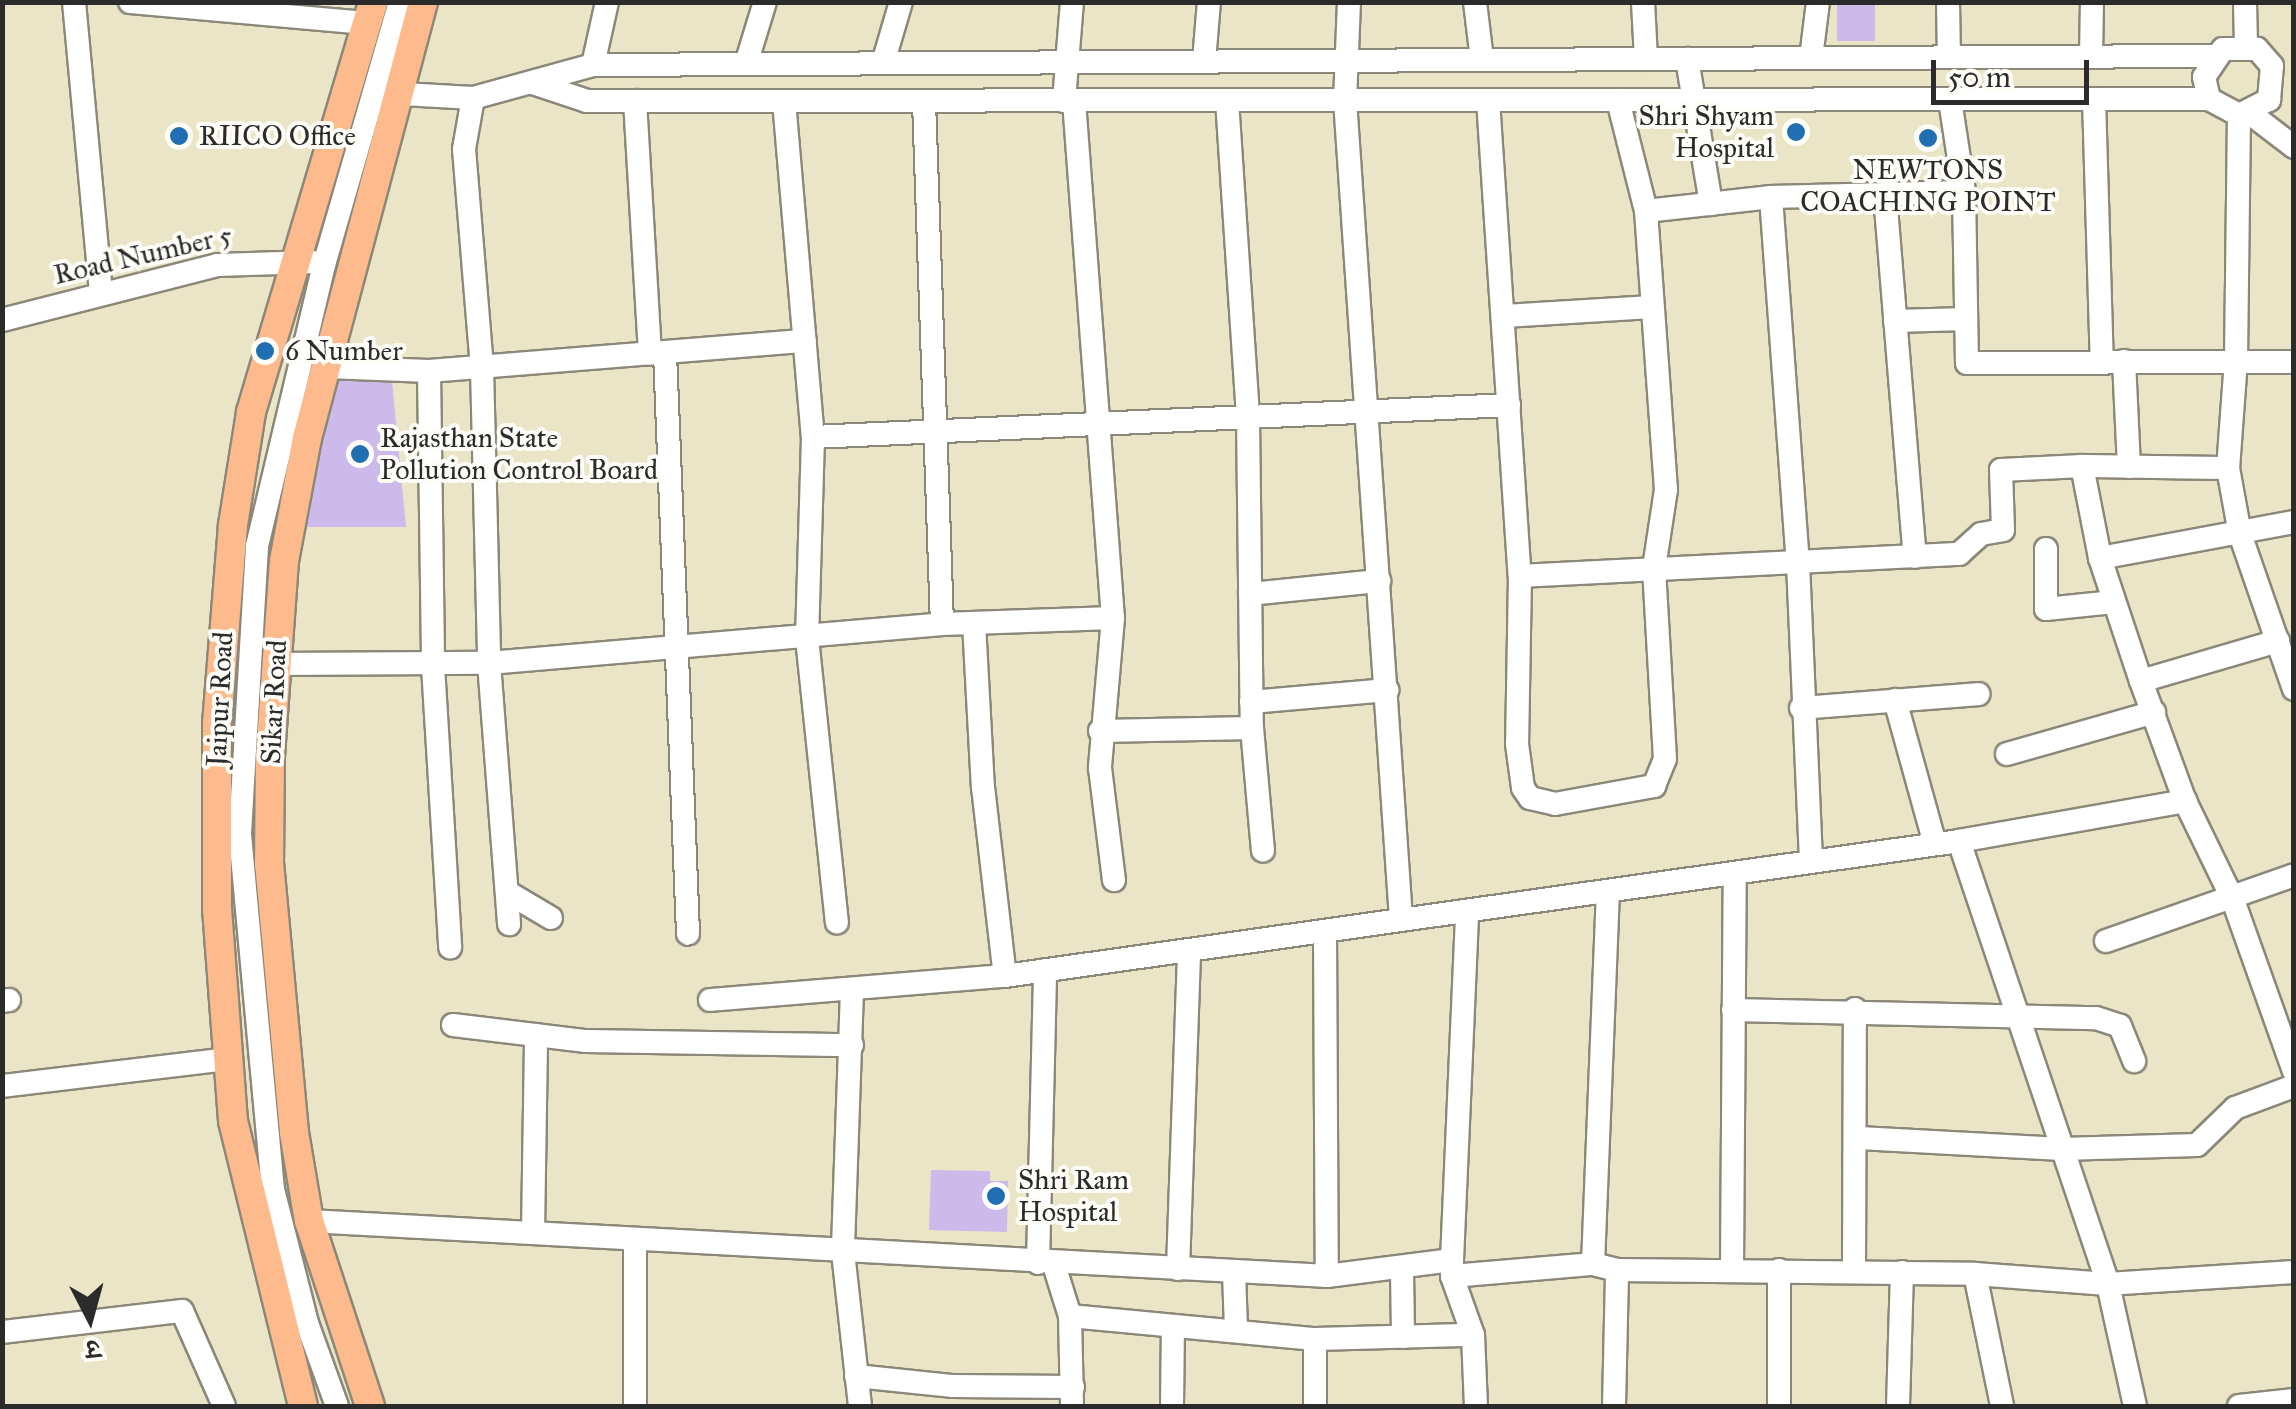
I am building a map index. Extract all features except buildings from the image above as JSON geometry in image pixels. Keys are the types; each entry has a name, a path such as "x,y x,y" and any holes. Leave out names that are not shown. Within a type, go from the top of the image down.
{"main road":[{"name":"Sikar Road","path":"370,1406 309,1221 292,1112 269,865 274,664 284,561 327,367 403,94 423,2"},
{"name":"Jaipur Road","path":"303,1406 252,1216 228,1058 215,809 224,620 251,412 370,12"}],"street":[{"path":"74,2 101,292"},
{"path":"130,2 370,12"},
{"path":"337,1406 291,1269 273,1190 240,833 257,546 324,265 400,2"},
{"path":"594,64 607,2"},
{"path":"746,64 765,2"},
{"path":"884,63 901,2"},
{"path":"1072,2 1066,62 1102,422 1113,618 1100,731 1114,880"},
{"path":"1204,61 1209,2"},
{"path":"1349,2 1345,100 1401,919"},
{"path":"1475,2 1482,60"},
{"path":"1643,2 1646,59"},
{"path":"1811,58 1818,2"},
{"path":"1948,2 1949,57"},
{"path":"2090,57 2092,2"},
{"path":"2246,2 2246,46"},
{"path":"403,94 473,98 594,64 2214,56 2246,46 2266,57 2294,104"},
{"path":"2210,99 2204,77 2214,56"},
{"path":"1687,59 1711,204"},
{"path":"778,64 813,437 807,638 836,922"},
{"path":"2281,79 2245,115 2228,468 2240,534 2294,689"},
{"path":"532,82 587,101 2210,99 2245,115 2294,147"},
{"path":"473,98 464,149 482,367 489,663 509,924"},
{"path":"924,100 942,624"},
{"path":"1227,100 1248,418 1251,702 1263,851"},
{"path":"1488,100 1520,576 1517,744 1523,788 1530,798 1555,804 1654,786 1664,774 1654,568 1666,490 1649,307 1646,211 1618,100"},
{"path":"1950,100 1964,192 1967,363 2294,362"},
{"path":"2094,100 2113,361 2128,467"},
{"path":"636,101 678,646 679,820 688,934"},
{"path":"1646,211 1771,197 1964,192"},
{"path":"1885,194 1915,557"},
{"path":"1771,197 1798,563 1801,708 1811,861"},
{"name":"Road Number 5","path":"2,320 218,264 296,258 355,273"},
{"path":"1503,316 1649,307"},
{"path":"1895,320 1966,319"},
{"path":"327,367 428,370 806,341"},
{"path":"428,370 433,666 450,946"},
{"path":"813,437 1367,409 1509,406"},
{"path":"1520,576 1959,554 1981,534 2003,530 2000,470 2082,466 2228,468"},
{"path":"2082,466 2100,558 2141,681 2186,801 2233,900 2294,1071"},
{"path":"2100,558 2294,522"},
{"path":"2046,549 2046,609 2114,602"},
{"path":"1250,594 1379,582"},
{"path":"274,664 489,663 942,624 1113,618"},
{"path":"974,623 983,787 1004,976"},
{"path":"2141,681 2278,641"},
{"path":"1251,702 1387,690"},
{"path":"1801,708 1978,694"},
{"path":"1895,700 1935,844"},
{"path":"2007,754 2154,712"},
{"path":"1100,731 1252,728"},
{"path":"710,1000 1004,976 1960,841 2186,801"},
{"path":"1960,841 2108,1284 2135,1406"},
{"path":"1732,1267 1734,873"},
{"path":"2106,941 2233,900 2294,875"},
{"path":"1593,1264 1608,891"},
{"path":"507,892 551,918"},
{"path":"1467,912 1452,1268 1473,1335 1476,1406"},
{"path":"1325,932 1326,1276"},
{"path":"1178,1269 1188,950"},
{"path":"856,1376 956,1396 1072,1397 1070,1316 1046,1264 1045,970"},
{"path":"852,990 843,1252 860,1406"},
{"path":"1854,1271 1856,1009"},
{"path":"1733,1010 1856,1009 2110,1020 2120,1026 2134,1061"},
{"path":"453,1025 536,1035 725,1046 852,1046"},
{"path":"533,1233 536,1035"},
{"path":"2,1086 228,1058"},
{"path":"1858,1138 2062,1149 2197,1145 2236,1108 2294,1086"},
{"path":"309,1221 1046,1264 1326,1276 1593,1264 1617,1270 1732,1267 1975,1274 2108,1284 2294,1272"},
{"path":"635,1239 635,1406"},
{"path":"1614,1406 1617,1270"},
{"path":"1779,1270 1779,1406"},
{"path":"1402,1271 1403,1337"},
{"path":"1234,1272 1236,1330"},
{"path":"1898,1406 1902,1272"},
{"path":"1975,1274 2002,1406"},
{"path":"2,1332 182,1311 224,1406"},
{"path":"1070,1316 1315,1338 1473,1335"},
{"path":"1172,1406 1174,1328"},
{"path":"1315,1338 1315,1406"},
{"path":"2240,1406 2294,1400"}],"place":[{"name":"Shri Shyam Hospital","path":"1796,132"},
{"name":"RIICO Office","path":"179,136"},
{"name":"NEWTONS COACHING POINT","path":"1928,138"},
{"name":"6 Number","path":"265,351"},
{"name":"Rajasthan State Pollution Control Board","path":"360,454"},
{"name":"Shri Ram Hospital","path":"996,1196"}]}
